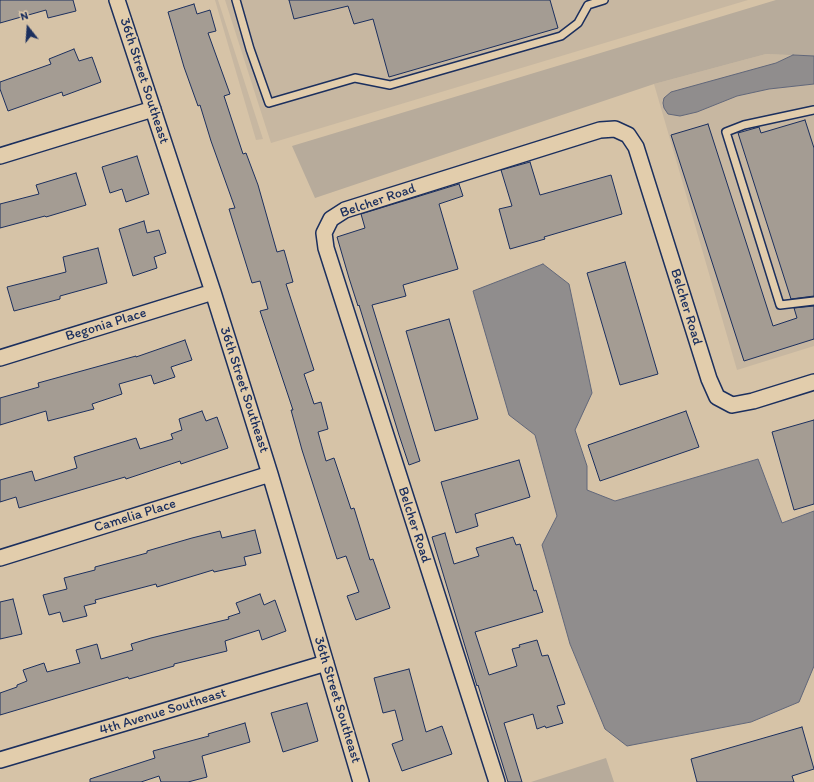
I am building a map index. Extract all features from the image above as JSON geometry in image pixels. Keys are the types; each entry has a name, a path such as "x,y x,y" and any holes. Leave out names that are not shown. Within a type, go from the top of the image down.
{"street":[{"name":"36th Street Southeast","path":"117,0 213,292 270,474 362,782"},
{"path":"0,156 153,109"},
{"name":"Belcher Road","path":"497,782 326,248 324,233 331,219 345,210 600,130 615,129 628,135 636,147 709,379 717,397 732,405 753,401 814,382"},
{"name":"Begonia Place","path":"0,358 213,292"},
{"name":"Camelia Place","path":"0,558 270,474"},
{"name":"4th Avenue Southeast","path":"0,760 326,663"}],"lane":[{"path":"236,0 250,49 269,103 355,78 390,85 561,36 578,23 588,5 604,0"},
{"path":"814,110 744,125 726,132 780,305 814,301"}],"shaded area":[{"path":"215,0 218,0 263,139 256,140"},
{"path":"225,0 748,0 271,143"},
{"path":"776,0 814,0 814,56 766,54 654,84 315,198 292,146"},
{"path":"766,54 793,55 680,116 697,112 737,96 769,89 814,84 814,346 737,370 654,84"},
{"path":"793,55 814,56 814,84 769,89 737,96 697,112 680,116 668,114 664,108 664,98 671,92 776,63"},
{"path":"543,264 569,284 592,393 575,430 587,466 587,490 615,501 758,459 782,523 814,511 814,666 799,702 751,722 627,746 605,729 570,644 542,545 557,516 535,435 509,415 473,291"},
{"path":"606,758 614,782 531,782"}],"building":[{"path":"0,0 73,0 76,11 48,18 46,10 0,23"},
{"path":"289,0 550,0 558,28 389,77 373,19 354,24 348,6 294,19"},
{"path":"194,4 197,14 210,10 216,31 208,33 230,94 224,96 243,154 246,153 258,185 277,252 284,250 293,282 286,284 314,370 304,374 314,404 321,402 328,429 318,432 326,461 334,458 351,509 354,508 370,560 373,559 390,608 356,620 347,596 359,592 346,556 337,559 302,450 291,410 293,410 260,311 268,309 260,281 252,283 229,209 235,208 200,105 198,106 184,67 168,12"},
{"path":"74,49 79,61 92,57 101,82 63,96 62,92 8,111 0,89 0,82 51,64 49,59"},
{"path":"805,120 814,148 814,296 791,299 738,133 759,127 761,133"},
{"path":"708,124 773,326 797,318 794,308 814,306 814,339 744,361 671,135"},
{"path":"137,156 149,194 126,202 122,189 110,193 102,167"},
{"path":"530,162 540,195 611,175 622,214 544,237 545,239 510,249 499,209 512,206 501,170"},
{"path":"76,173 86,205 46,217 45,216 0,228 0,204 39,194 36,185"},
{"path":"459,184 463,196 439,204 458,269 403,285 406,296 372,305 420,461 409,465 337,237 365,228 361,214"},
{"path":"144,221 147,233 159,230 166,253 154,257 157,268 133,276 119,229"},
{"path":"98,248 107,283 60,296 60,299 14,311 7,287 66,272 63,257"},
{"path":"625,262 658,374 620,385 587,273"},
{"path":"449,319 478,419 435,431 406,331"},
{"path":"185,340 192,360 171,367 175,377 154,384 151,375 119,384 122,394 92,404 94,409 48,421 46,411 0,425 0,398 39,387 38,383 136,357"},
{"path":"202,411 206,421 217,417 228,448 181,464 180,461 126,479 125,477 19,508 16,497 0,502 0,480 32,471 35,481 77,468 74,457 136,438 140,449 173,439 171,434 182,430 179,419"},
{"path":"686,411 699,447 600,481 588,445"},
{"path":"814,420 814,504 794,510 772,432"},
{"path":"519,460 530,497 475,514 478,526 456,533 441,482"},
{"path":"255,530 261,553 244,557 246,565 214,572 213,570 157,587 156,584 95,600 96,603 84,606 87,616 63,622 60,612 49,615 43,595 67,589 64,578 95,570 95,567 147,553 147,551 192,538 220,531 222,538"},
{"path":"445,533 454,564 479,556 476,548 513,537 516,545 520,544 534,591 536,590 543,612 475,632 489,675 517,666 512,649 520,647 519,645 537,640 542,656 548,655 565,704 557,706 563,723 537,729 533,714 504,723 522,782 508,782 478,685 477,686 432,537"},
{"path":"260,594 264,605 275,600 286,631 262,640 259,630 225,641 227,651 174,664 174,666 129,679 128,677 0,715 0,693 17,687 17,685 27,681 23,670 44,663 47,672 80,663 76,650 97,644 101,659 133,650 131,644 229,619 228,617 240,613 236,603"},
{"path":"13,599 22,634 0,639 0,602"},
{"path":"409,669 426,732 442,726 452,754 402,771 392,744 403,740 395,710 383,713 374,678"},
{"path":"307,703 318,741 283,752 271,713"},
{"path":"245,723 250,742 202,756 207,777 188,782 161,782 159,776 141,782 90,782 90,779 155,758 153,751 209,736 208,734"},
{"path":"802,727 814,769 792,776 794,782 697,782 691,759"}]}
